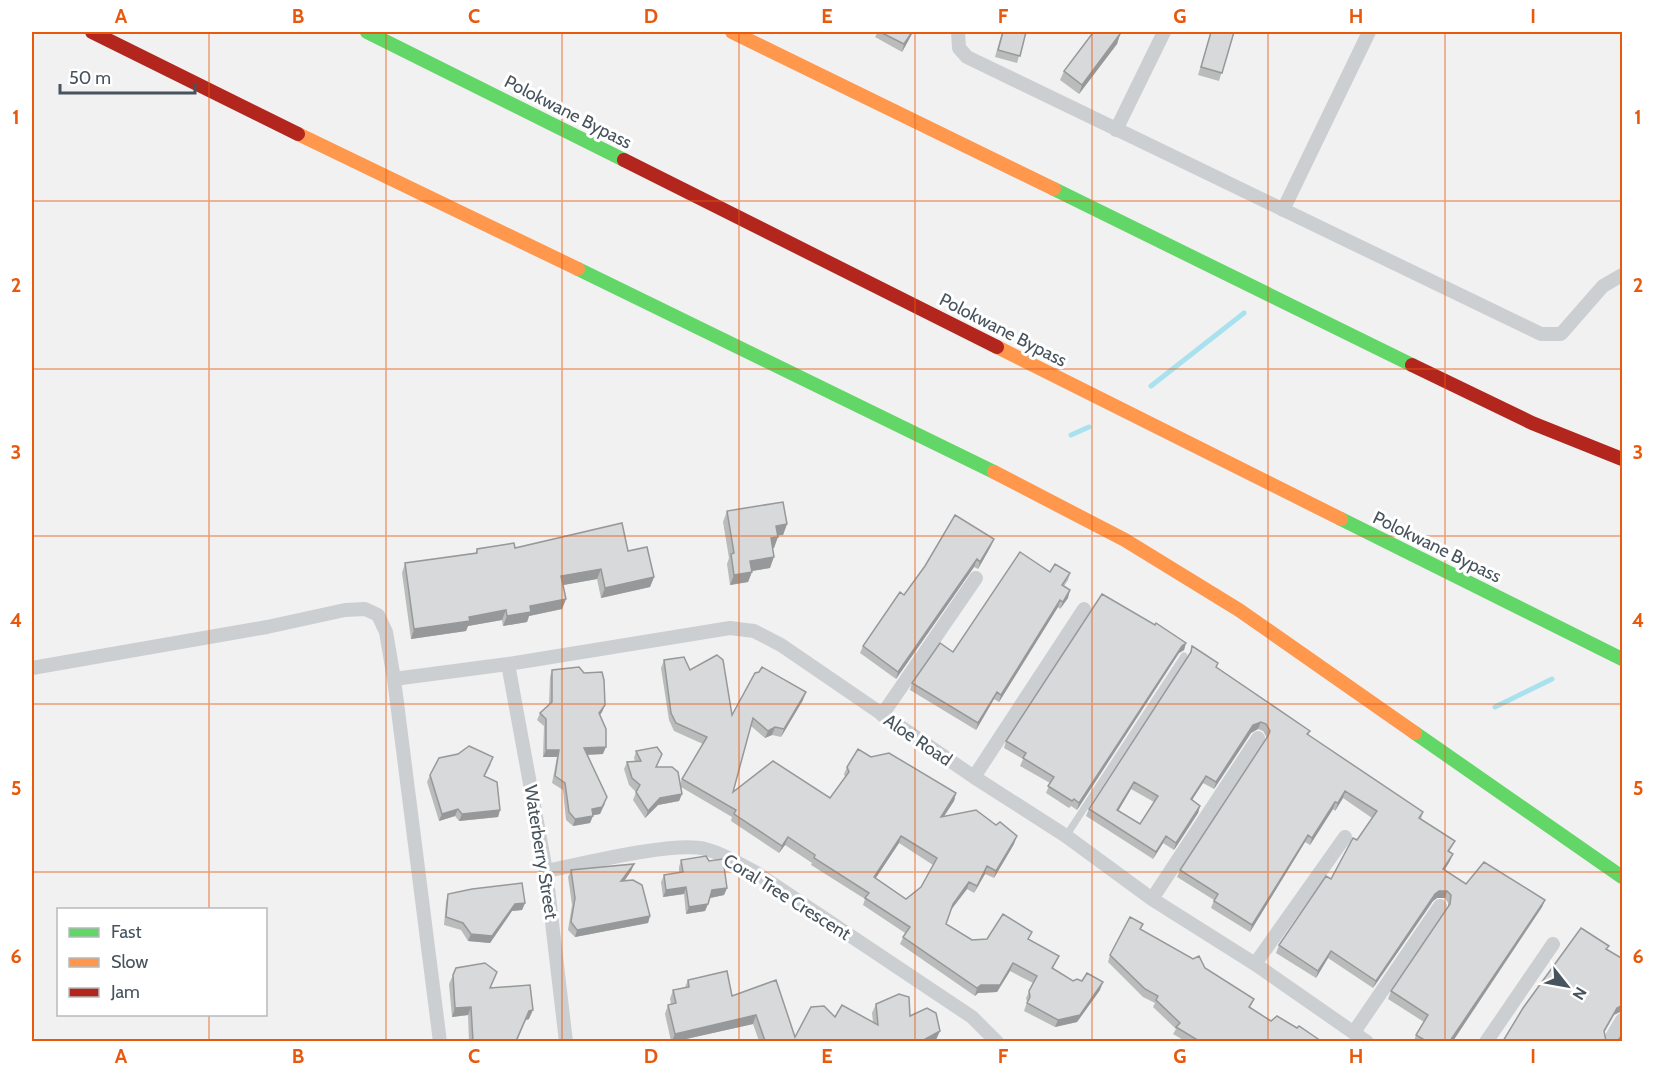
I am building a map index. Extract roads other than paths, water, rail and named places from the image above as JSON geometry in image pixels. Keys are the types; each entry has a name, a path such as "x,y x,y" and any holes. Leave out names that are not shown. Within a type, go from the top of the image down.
{"main road":[{"path":"93,32 397,182 957,452 1125,540 1239,610 1568,841 1623,877"},
{"name":"Polokwane Bypass","path":"367,32 1623,659"},
{"path":"732,32 1532,423 1623,459"}],"street":[{"path":"958,32 959,48 967,57 1541,334 1561,334 1603,286 1623,275"},
{"path":"1116,130 1164,32"},
{"path":"1283,210 1369,32"},
{"path":"882,715 975,578"},
{"path":"32,668 361,609 374,612 382,622 394,679 440,1041"},
{"path":"974,777 1084,609"},
{"name":"Aloe Road","path":"394,679 508,664 730,628 754,631 781,645 974,777 1066,836 1152,899 1255,964 1367,1041"},
{"name":"Waterberry Street","path":"508,664 546,871 566,1041"},
{"path":"1152,899 1258,738"},
{"path":"1255,964 1345,837"},
{"name":"Coral Tree Crescent","path":"546,871 670,849 704,848 728,857 972,1017 997,1041"},
{"path":"1354,1032 1440,906"},
{"path":"1486,1041 1552,944"},
{"path":"1609,1041 1623,1020"}],"lane":[{"path":"1066,836 1184,656"}],"waterway":[{"path":"1151,386 1244,313"},
{"path":"1071,435 1089,427"},
{"path":"1495,707 1552,679"}]}
